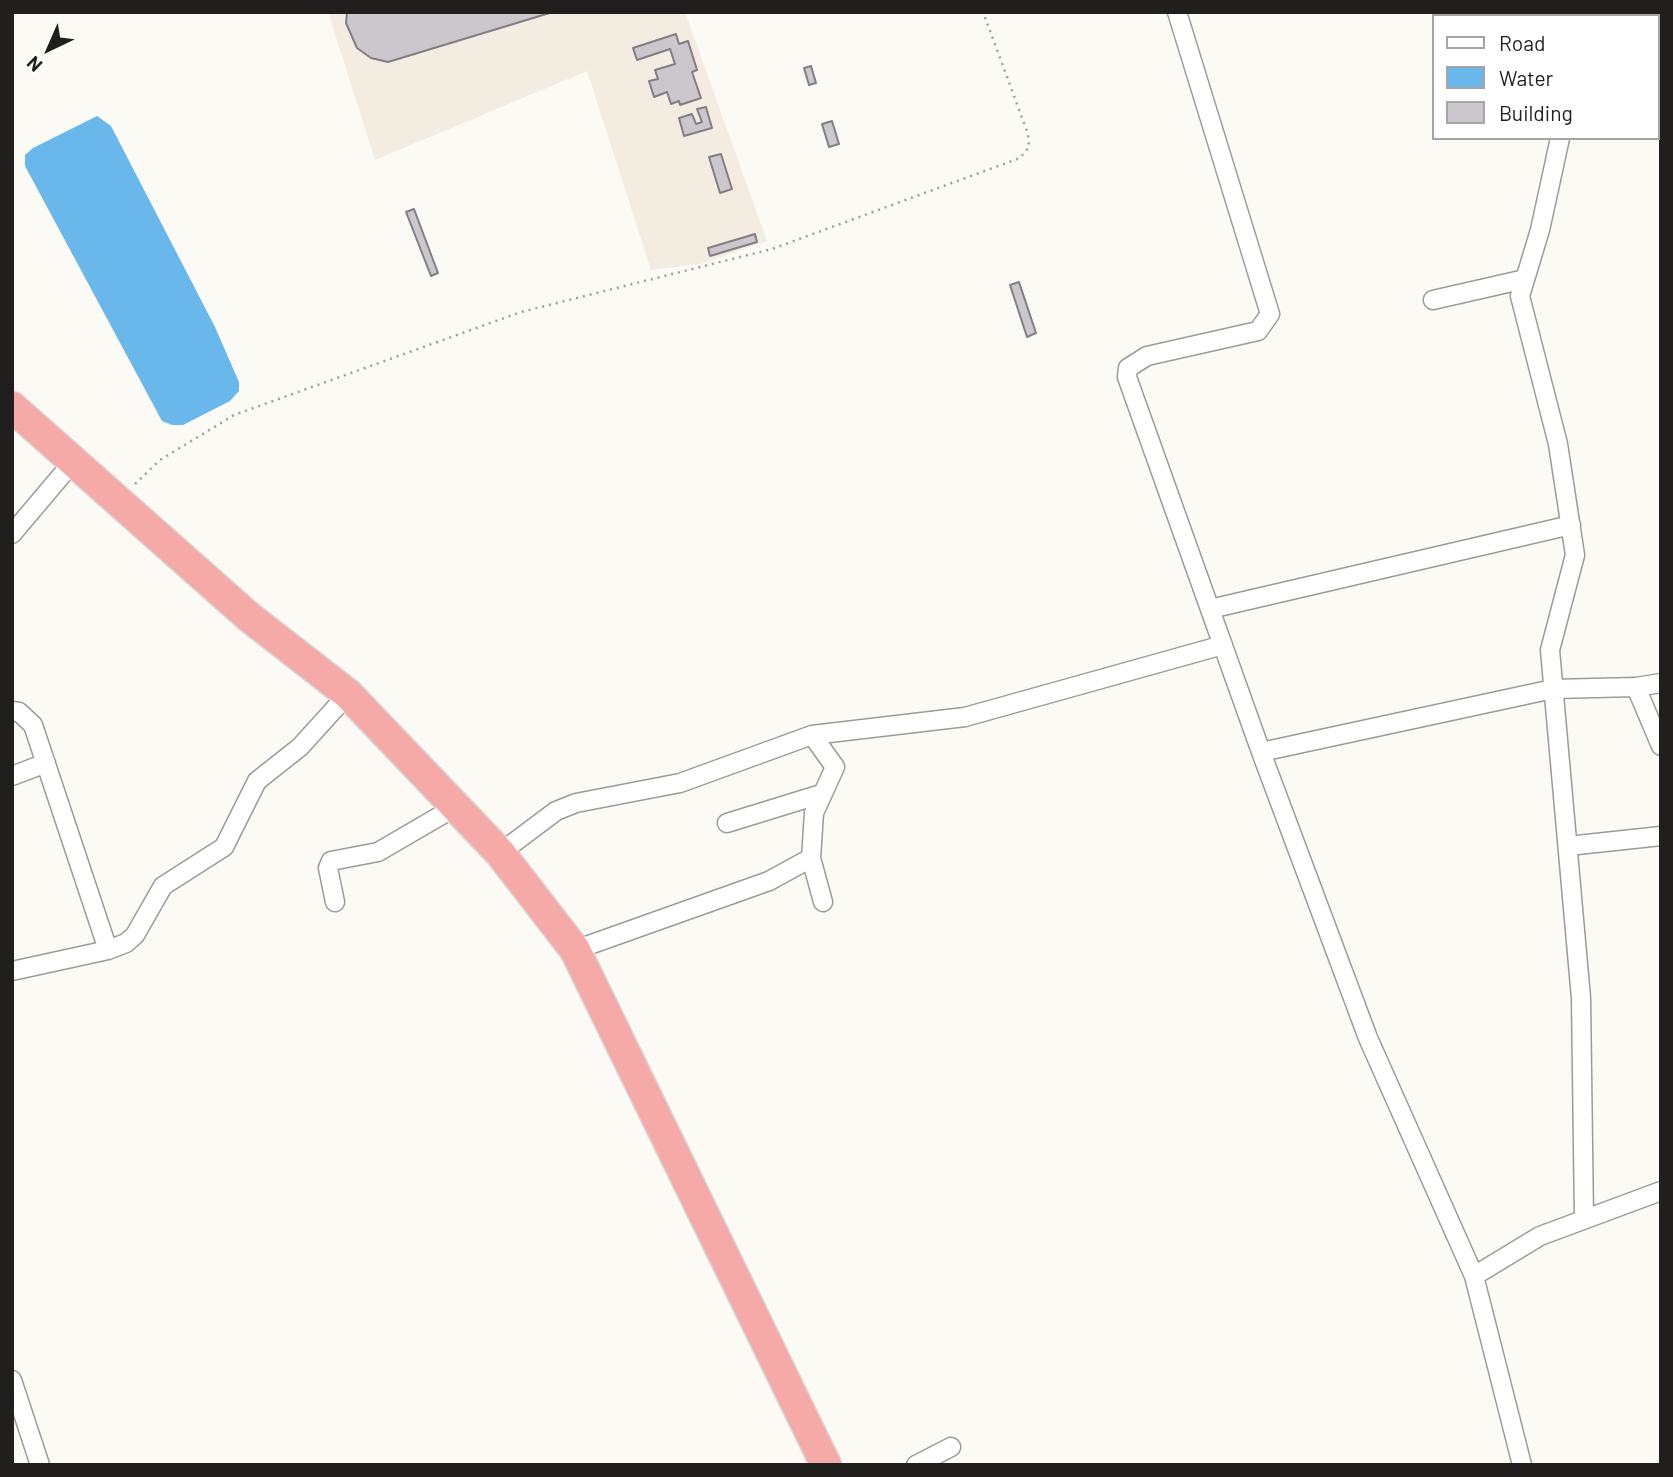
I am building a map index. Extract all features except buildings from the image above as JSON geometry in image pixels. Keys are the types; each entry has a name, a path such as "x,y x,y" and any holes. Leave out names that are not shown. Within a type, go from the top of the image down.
{"highway":[{"path":"12,407 248,617 348,694 500,853 575,950 826,1465"}],"street":[{"path":"1177,12 1270,314 1258,331 1147,356 1128,368 1127,377 1261,752 1373,1051 1474,1276 1522,1465"},
{"path":"1560,140 1540,230 1520,296 1558,444 1575,555 1550,650 1581,998 1584,1219"},
{"path":"1433,300 1525,279"},
{"path":"12,534 72,463"},
{"path":"1210,609 1571,525"},
{"path":"500,853 556,811 576,803 680,783 812,735 965,717 1223,645"},
{"path":"1261,752 1553,689 1636,687 1661,683"},
{"path":"1636,687 1661,746"},
{"path":"12,971 108,950 126,943 135,935 163,886 224,847 257,781 300,747 348,694"},
{"path":"12,711 19,712 33,725 108,950"},
{"path":"812,735 835,767 814,813 810,859 822,902"},
{"path":"12,776 47,763"},
{"path":"727,823 821,794"},
{"path":"335,902 328,868 331,862 378,852 457,806"},
{"path":"1568,846 1661,836"},
{"path":"575,950 769,881 810,859"},
{"path":"1474,1276 1540,1236 1661,1191"},
{"path":"12,1380 40,1465"},
{"path":"916,1465 951,1447"}],"path":[{"path":"118,500 160,460 234,415 521,312 772,249 1020,158 1029,147 1028,134 983,12"}],"shaded area":[{"path":"328,12 685,12 767,241 701,264 651,270 587,71 375,160"}],"water":[{"path":"97,116 111,126 215,327 239,382 239,391 230,401 183,425 162,421 25,166 25,155 33,148"}]}
